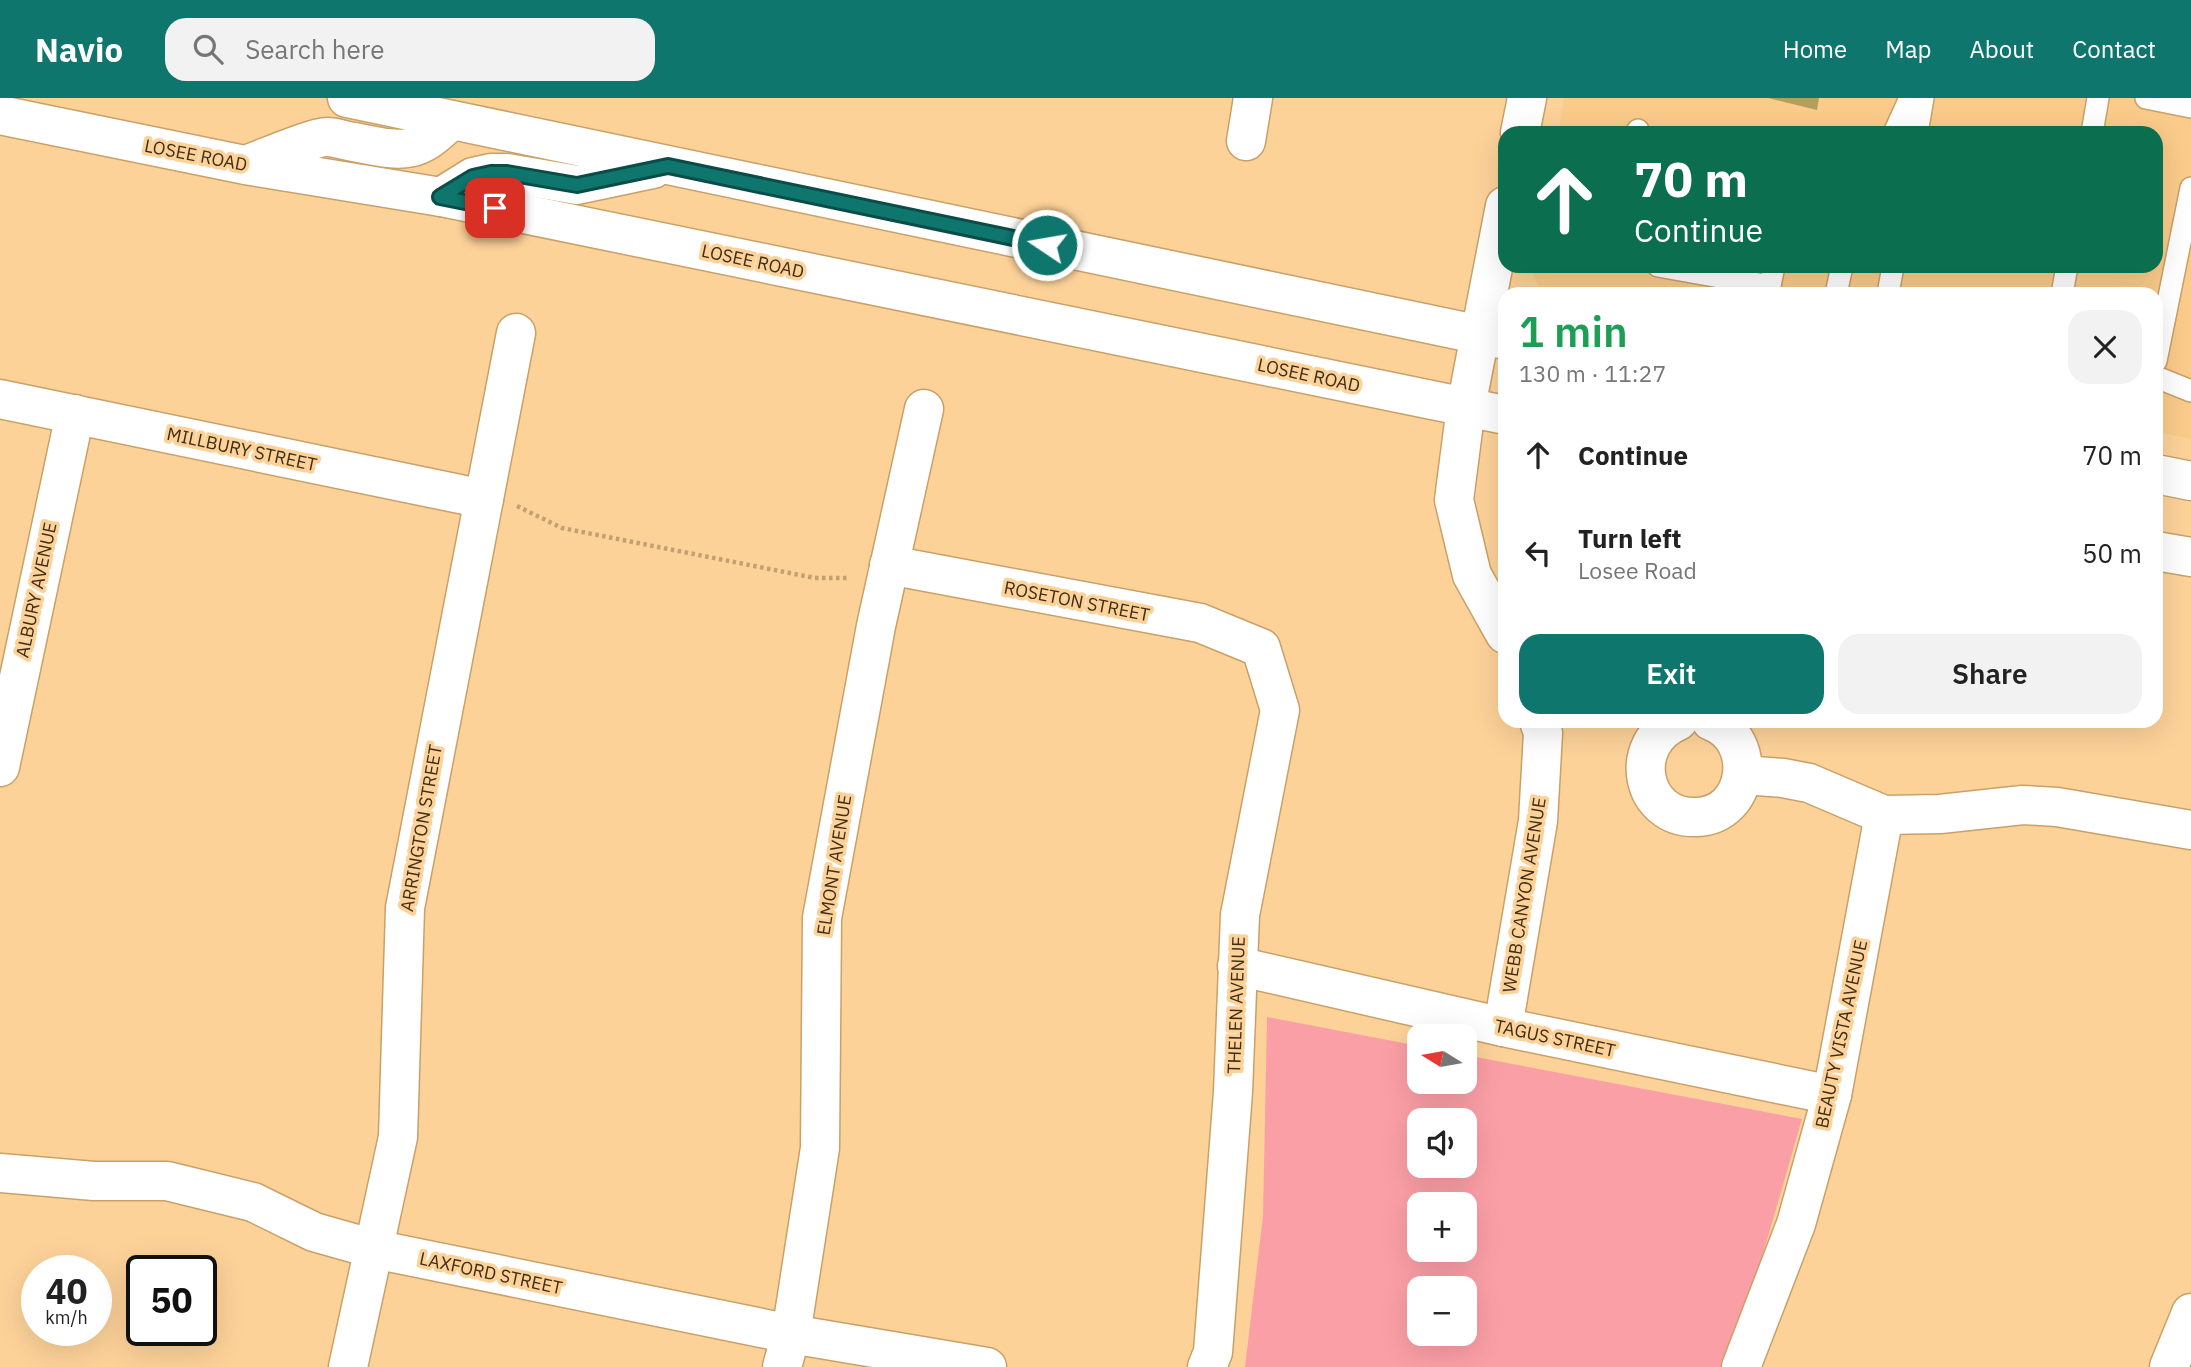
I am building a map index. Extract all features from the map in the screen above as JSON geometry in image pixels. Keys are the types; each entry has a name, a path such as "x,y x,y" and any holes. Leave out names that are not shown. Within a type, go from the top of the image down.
{"street":[{"path":"347,98 1492,337"},
{"path":"1246,141 1253,98"},
{"path":"1521,126 1527,98"},
{"name":"LOSEE ROAD","path":"0,115 245,164 440,197 1498,414"},
{"path":"245,164 326,137 395,150 418,147 433,138 451,120"},
{"path":"440,197 473,177 491,173 507,173 577,185 668,166"},
{"path":"1498,273 1492,337 1466,407 1454,500 1472,575 1498,621"},
{"name":"ARRINGTON STREET","path":"348,1367 398,1137 405,908 516,333"},
{"name":"MILLBURY STREET","path":"0,399 484,499"},
{"name":"ELMONT AVENUE","path":"786,1351 820,1148 822,918 889,565 924,410"},
{"name":"ALBURY AVENUE","path":"0,767 75,414"},
{"path":"2163,475 2191,481"},
{"path":"2163,542 2191,540"},
{"path":"2163,552 2191,557"},
{"name":"ROSETON STREET","path":"889,565 1200,624 1261,648"},
{"name":"THELEN AVENUE","path":"1207,1367 1213,1352 1233,1092 1240,915 1280,710 1261,648"},
{"name":"WEBB CANYON AVENUE","path":"1503,1027 1538,821 1541,728"},
{"path":"1665,728 1656,736 1648,749 1644,765 1646,782 1654,797 1666,808 1681,816 1697,817 1714,814 1728,805 1738,791 1744,775 1738,744 1723,728"},
{"path":"1744,775 1809,783 1884,814 1940,814 2023,805 2057,807 2191,830"},
{"name":"BEAUTY VISTA AVENUE","path":"1741,1367 1796,1224 1832,1095 1884,814"},
{"name":"TAGUS STREET","path":"1237,966 1503,1027 1832,1095"},
{"name":"LAXFORD STREET","path":"0,1173 94,1181 167,1181 253,1202 314,1232 374,1249 786,1351 987,1367"},
{"path":"2169,1367 2191,1314"}],"lane":[{"path":"1897,126 1910,98"},
{"path":"1918,126 1923,98"},
{"path":"2093,126 2098,98"},
{"path":"2146,98 2191,107"},
{"path":"2163,326 2191,188"},
{"path":"1724,273 1770,286 1773,273"},
{"path":"2163,380 2191,391"}],"path":[{"path":"484,499 514,505 562,528 815,578 854,578 889,565"}],"shaded area":[{"path":"1564,98 2191,98 2191,439 2163,433 2163,287 1539,287 1532,273 2163,273 2163,126 1559,126"},
{"path":"1267,1017 1407,1044 1407,1094 1477,1094 1477,1057 1802,1119 1758,1271 1722,1367 1245,1367 1263,1216"}],"building":[{"path":"1768,98 1819,98 1817,110"}],"route":[{"path":"495,208 440,197 473,177 491,173 507,173 577,185 668,166 1047,245"}]}
